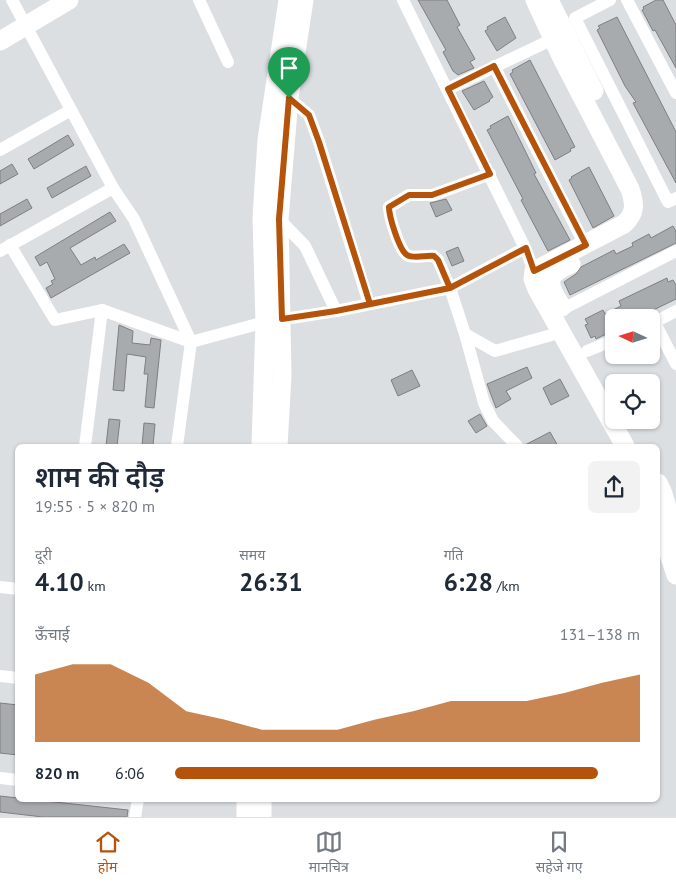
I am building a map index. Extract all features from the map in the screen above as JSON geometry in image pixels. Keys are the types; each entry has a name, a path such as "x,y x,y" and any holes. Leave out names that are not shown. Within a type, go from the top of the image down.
{"main road":[{"path":"0,41 69,0"},
{"path":"262,444 273,321 267,140 288,0"},
{"path":"271,219 304,0"},
{"path":"535,0 563,28 630,189 635,206 633,213 624,224 534,271 535,284 625,444"},
{"path":"549,0 640,181 647,207 643,220 634,230 554,273 550,281 551,290 605,383"},
{"path":"273,321 282,375 278,444"},
{"path":"630,429 637,444"},
{"path":"660,487 676,536"},
{"path":"660,526 676,575"},
{"path":"246,802 246,817"},
{"path":"262,802 262,817"}],"street":[{"path":"12,0 113,188 134,219 190,342 177,444"},
{"path":"199,0 228,62"},
{"path":"404,0 526,248 534,271 551,290"},
{"path":"448,89 494,66 610,0"},
{"path":"627,0 676,93"},
{"path":"563,28 668,202 676,198"},
{"path":"494,66 586,245"},
{"path":"289,98 309,115 370,304"},
{"path":"0,150 71,110"},
{"path":"490,174 432,195 409,195 389,207 389,214 405,254 411,256 434,256 438,260 450,288 488,413 515,444"},
{"path":"113,188 5,248 55,320 102,310 190,342 273,321 336,311 450,288 526,248"},
{"path":"271,219 305,246 336,311"},
{"path":"563,310 676,251"},
{"path":"86,444 102,310"},
{"path":"660,319 676,310"},
{"path":"465,334 495,351 562,332"},
{"path":"660,335 676,364"},
{"path":"587,351 605,344"},
{"path":"0,587 15,589"},
{"path":"0,676 15,678"},
{"path":"0,778 15,780"},
{"path":"136,817 138,802"}],"building":[{"path":"418,0 447,0 460,25 457,27 475,59 470,62 474,68 458,75 453,71 443,52 446,50"},
{"path":"656,0 663,0 676,25 676,68 642,10 644,9 643,7"},
{"path":"505,17 516,38 497,51 485,31 488,29 487,27"},
{"path":"617,17 676,132 676,183 633,103 636,102 625,86 597,30 600,28 598,26"},
{"path":"530,60 575,147 555,160 510,74 513,72 512,70"},
{"path":"484,81 493,97 490,101 474,110 462,91"},
{"path":"508,116 536,173 534,174 570,240 548,251 487,130 491,128 490,126"},
{"path":"68,135 74,145 34,169 28,159"},
{"path":"12,164 18,174 0,184 0,171"},
{"path":"86,166 91,176 52,198 47,188"},
{"path":"589,167 614,216 593,228 569,180"},
{"path":"27,199 32,208 0,226 0,214"},
{"path":"446,199 452,210 436,217 430,203"},
{"path":"110,212 116,221 70,248 81,265 95,257 96,260 124,244 130,253 51,298 46,288 53,284 51,281 55,279 47,262 40,266 35,257"},
{"path":"673,226 676,231 676,243 570,295 564,282 576,274 581,267 614,250 616,254 633,246 632,243 649,234 651,238"},
{"path":"458,247 464,261 452,266 446,252"},
{"path":"667,278 668,282 673,280 676,285 676,299 655,309 615,309 621,306 619,301"},
{"path":"603,310 605,314 605,334 596,339 595,336 591,338 585,325 588,324 585,319"},
{"path":"119,325 133,331 132,343 150,345 151,338 161,340 154,408 145,407 148,374 144,374 146,357 127,354 124,391 113,390"},
{"path":"527,367 532,378 506,391 511,399 496,408 487,384"},
{"path":"412,370 420,386 398,396 391,380"},
{"path":"560,379 569,396 551,405 543,388"},
{"path":"480,414 487,426 476,433 468,421"},
{"path":"109,419 120,420 117,444 106,444"},
{"path":"144,423 155,424 153,444 142,444"},
{"path":"550,432 557,444 527,444"},
{"path":"0,703 15,705 15,755 0,753"},
{"path":"0,796 15,798 15,802 55,802 128,810 127,817 43,817 0,812"}],"route":[{"path":"289,98 279,219 282,319 336,311 450,288 526,248 534,271 586,245 494,66 448,89 490,174 432,195 409,195 392,203 389,207 389,214 405,254 411,256 434,256 438,260 450,288 370,304 309,115 289,98"}]}
